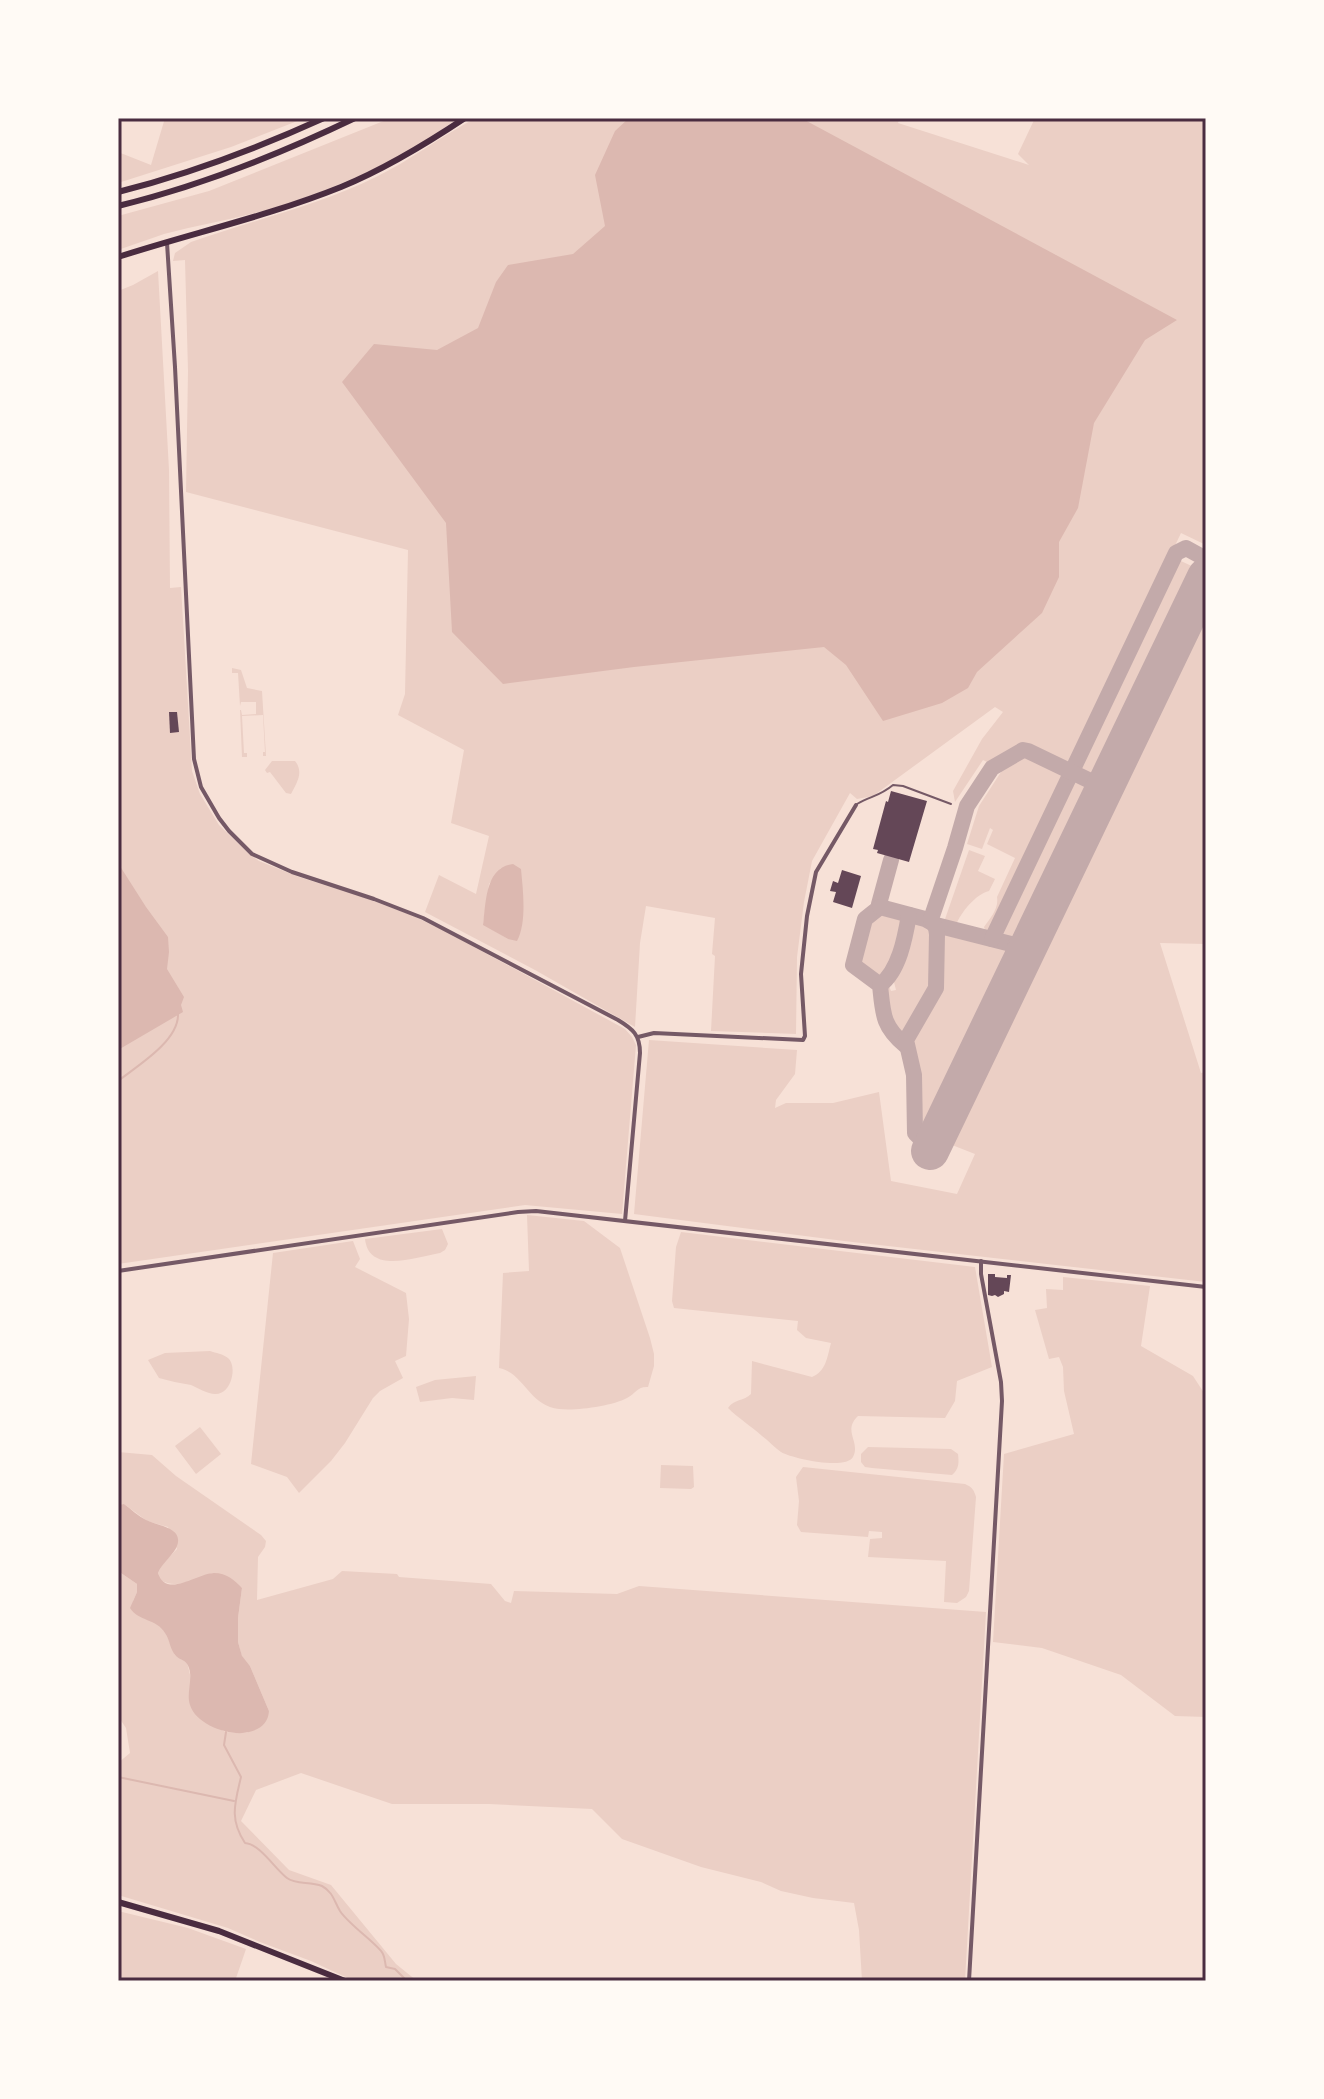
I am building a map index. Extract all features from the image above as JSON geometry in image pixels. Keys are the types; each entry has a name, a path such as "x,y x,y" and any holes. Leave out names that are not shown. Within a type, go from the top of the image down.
{"main road":[{"path":"118,192 216,162 324,118"},
{"path":"118,206 249,165 355,118"},
{"path":"118,257 342,186 388,165 465,118"},
{"path":"118,1902 219,1931 345,1981"}],"street":[{"path":"167,243 194,759 196,773 210,803 229,831 252,854 265,861 437,924 631,1028 638,1037 640,1053 625,1221"},
{"path":"638,1037 654,1033 803,1040 801,974 807,916 816,872 856,805"},
{"path":"118,1271 527,1211 1206,1287"},
{"path":"969,1981 1002,1401 981,1261"}],"lane":[{"path":"856,805 880,795 893,785 951,804"}],"shaded area":[{"path":"165,118 305,118 231,147 118,183 118,152 151,165"},
{"path":"391,118 458,118 417,146 325,190 277,207 164,234 118,250 118,216 209,191"},
{"path":"476,118 900,118 898,123 1029,165 1018,154 1035,118 1206,118 1206,545 1181,533 1170,556 1196,568 1020,934 1003,938 986,933 984,927 995,909 997,897 1015,858 987,844 993,830 990,828 982,849 967,844 979,806 1001,772 996,767 1019,753 1015,749 991,764 983,760 955,802 953,791 982,739 1003,712 995,707 873,796 857,799 850,793 812,861 797,957 796,1034 711,1031 715,918 646,906 640,943 635,1027 425,912 439,875 476,894 489,836 451,823 464,750 398,715 405,694 408,550 186,492 188,371 185,260 173,261 175,253 191,242 308,205 376,177","holes":["501,868 522,887 508,939 483,924 489,884"]},
{"path":"629,118 801,118 1177,320 1145,340 1094,423 1078,508 1059,542 1059,577 1042,613 977,672 968,688 942,703 883,721 846,665 824,647 503,684 452,632 446,523 342,382 374,344 437,350 478,328 496,282 508,265 573,254 605,226 595,175 615,131"},
{"path":"158,271 169,470 170,588 181,587 192,771 200,794 219,825 259,861 411,915 625,1029 636,1045 622,1214 525,1205 118,1264 118,291"},
{"path":"1206,606 1206,944 1160,943 1201,1073 1206,1072 1206,1282 634,1214 649,1040 797,1050 795,1074 776,1100 775,1108 786,1103 833,1103 879,1092 891,1181 957,1194 975,1154 948,1141"},
{"path":"232,668 241,670 247,688 262,691 266,756 263,756 263,715 242,716 244,753 247,757 242,757 240,710 242,715 256,714 256,702 241,702 240,706 238,673 232,673"},
{"path":"272,761 295,761 298,765 299,778 291,794 286,793 265,770"},
{"path":"969,850 985,856 978,871 995,879 989,891 970,904 956,925 944,922"},
{"path":"118,863 168,937 167,969 184,997 181,1005 183,1012 118,1050"},
{"path":"513,864 521,869 523,896 522,925 517,941 483,925 486,897 492,879 504,867"},
{"path":"881,915 904,921 894,960 882,977 860,963 868,926"},
{"path":"910,922 930,928 934,933 935,961 932,990 901,1038 887,1012 885,984 891,991 896,990 893,978 908,942"},
{"path":"940,930 1005,946 1011,952 926,1129 918,1131 917,1071 909,1042 939,988"},
{"path":"527,1215 584,1221 620,1248 654,1354 648,1387 613,1403 584,1409 559,1409 540,1402 515,1376 499,1368 503,1273 529,1271"},
{"path":"442,1229 448,1244 445,1250 407,1260 375,1257 368,1250 365,1239"},
{"path":"681,1232 975,1267 992,1367 957,1381 955,1401 945,1418 858,1416 851,1432 855,1452 848,1461 819,1462 787,1455 728,1408 751,1394 752,1361 812,1377 823,1368 831,1343 806,1338 797,1330 798,1321 674,1308 676,1247"},
{"path":"353,1241 360,1259 355,1267 406,1293 409,1319 406,1356 395,1361 403,1378 373,1398 331,1461 299,1493 287,1477 251,1464 273,1253"},
{"path":"1063,1277 1150,1286 1141,1346 1193,1376 1206,1396 1206,1717 1175,1716 1121,1675 1042,1648 993,1642 1004,1454 1074,1434 1064,1391 1063,1367 1059,1357 1049,1359 1035,1310 1047,1308 1046,1289 1063,1290"},
{"path":"210,1351 231,1362 231,1380 221,1393 209,1393 191,1385 159,1378 148,1360 165,1353"},
{"path":"476,1376 474,1400 452,1398 420,1402 416,1387 435,1380"},
{"path":"200,1427 221,1454 196,1474 175,1446"},
{"path":"868,1447 951,1449 958,1454 958,1466 952,1475 865,1467 861,1454"},
{"path":"118,1452 152,1455 176,1476 261,1535 266,1541 258,1557 257,1600 333,1579 342,1571 491,1584 505,1601 511,1603 514,1591 617,1594 639,1586 986,1612 965,1981 862,1981 854,1903 781,1891 622,1839 592,1809 489,1804 392,1804 301,1773 256,1790 241,1821 289,1870 331,1885 396,1964 417,1981 354,1981 228,1928 118,1895 118,1763 130,1753 126,1728 118,1716 118,1571 137,1584 133,1601 165,1631 175,1655 187,1662 191,1679 189,1695 207,1723 226,1732 247,1733 269,1711 250,1666 242,1657 238,1642 242,1588 212,1573 179,1584 160,1580 158,1573 163,1563 177,1549 168,1527 147,1521 124,1504 118,1505"},
{"path":"661,1465 693,1466 694,1487 660,1488"},
{"path":"803,1467 965,1484 971,1488 976,1497 966,1597 957,1603 944,1602 946,1561 868,1557 870,1539 882,1538 882,1532 869,1531 868,1537 801,1532 797,1525 799,1501 796,1477"},
{"path":"124,1504 143,1518 177,1535 176,1549 158,1573 162,1580 175,1584 219,1573 242,1588 238,1642 269,1711 260,1727 233,1733 215,1728 199,1718 190,1705 188,1665 174,1654 162,1628 130,1608 137,1584 118,1571 118,1505"},
{"path":"118,1911 188,1928 246,1949 235,1981 118,1981"}],"building":[{"path":"169,712 177,712 179,732 170,733"},
{"path":"891,791 927,801 909,862 877,853 878,850 873,849"},
{"path":"842,870 861,876 852,908 833,902 836,892 830,891 833,881 838,883"},
{"path":"988,1274 1007,1278 1011,1275 1009,1292 1004,1291 998,1297 988,1295"}],"waterway":[{"path":"118,1081 164,1043 172,1034 178,1014"},
{"path":"226,1732 224,1745 241,1777 235,1818 245,1843 256,1848 291,1880 326,1888 344,1916 380,1950 386,1967 395,1969 407,1981"},
{"path":"118,1777 234,1801"}],"taxiway":[{"path":"992,939 1176,553 1186,548 1206,559"},
{"path":"937,1136 929,1141 915,1133 914,1075 906,1040 936,988 937,934 931,919 967,806 992,768 1023,750 1105,788"},
{"path":"891,860 880,907 865,919 853,965 880,985 888,1025 905,1045"},
{"path":"880,907 1015,945 1022,951 1022,960"},
{"path":"880,985 896,963 909,915"},
{"path":"1015,945 1026,943 1034,934"}],"runway":[{"path":"930,1151 1206,577"}]}
